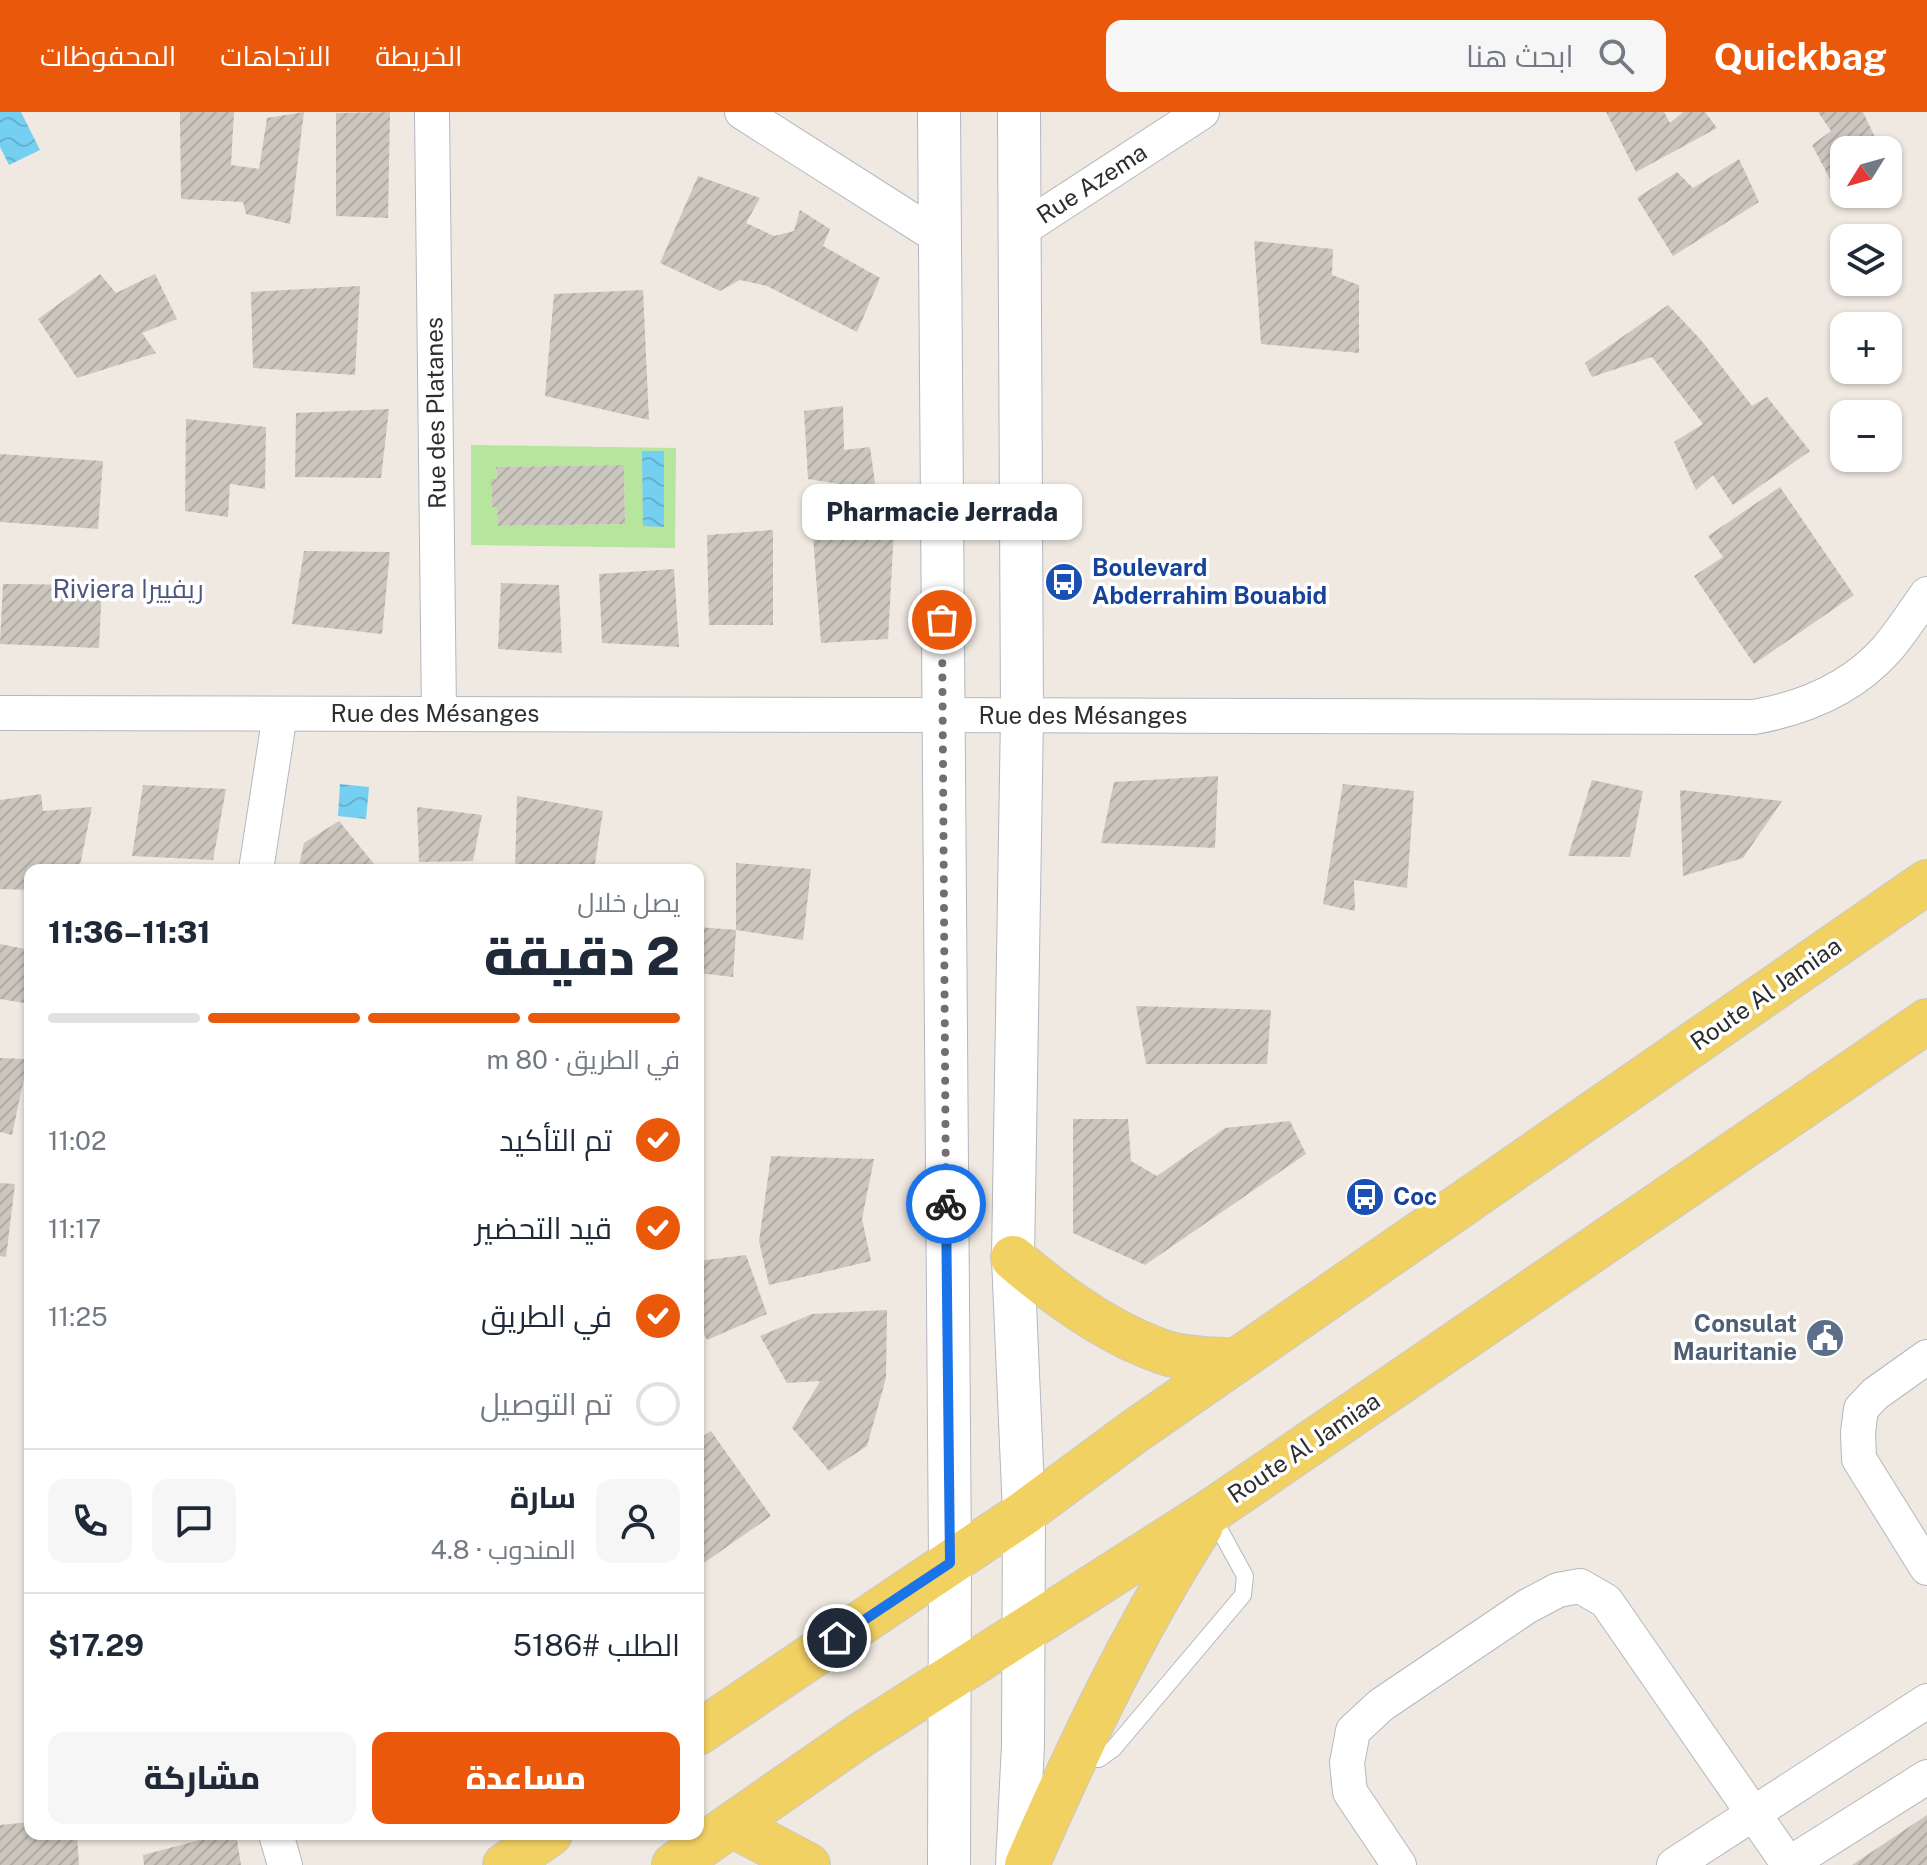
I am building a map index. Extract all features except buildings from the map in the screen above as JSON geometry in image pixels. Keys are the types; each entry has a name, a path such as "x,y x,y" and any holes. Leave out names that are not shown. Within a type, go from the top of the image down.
{"main road":[{"name":"Route Al Jamiaa","path":"704,1729 1024,1513 1135,1431 1927,882"},
{"name":"Route Al Jamiaa","path":"674,1865 861,1735 1210,1512 1927,1021"},
{"path":"1013,1258 1052,1291 1104,1323 1164,1353 1236,1361"},
{"path":"1027,1865 1073,1759 1127,1651 1210,1512"},
{"path":"732,1825 808,1865"},
{"path":"505,1865 541,1840"}],"street":[{"name":"Rue des Platanes","path":"432,112 439,714"},
{"path":"742,112 940,238"},
{"path":"939,112 951,1676 949,1865"},
{"path":"1017,1865 1024,1632 1024,1513 1013,1258 1022,716 1019,112"},
{"name":"Rue Azema","path":"1021,230 1202,112"},
{"name":"Rue des Mésanges","path":"0,713 1754,717 1786,712 1814,702 1866,670 1888,649 1927,594"},
{"path":"257,864 280,714"},
{"path":"1927,1357 1875,1394 1861,1409 1858,1433 1859,1459 1927,1568"},
{"path":"1399,1865 1350,1792 1347,1763 1353,1731 1381,1705 1526,1607 1558,1590 1580,1586 1606,1601 1789,1864 1927,1777"},
{"path":"1674,1865 1927,1701"},
{"path":"278,1840 285,1865"}],"lane":[{"path":"1073,1759 1099,1759 1113,1749 1243,1595 1245,1576 1210,1512"}],"green space":[{"path":"471,445 676,448 675,548 471,545","holes":["624,465 625,524 498,526 497,507 492,507 491,480 497,479 496,467"]}],"water":[{"path":"0,112 21,112 40,150 9,165 0,147"},
{"path":"642,451 664,451 664,527 643,526"},
{"path":"340,784 369,787 366,819 338,816"}],"way so far":[{"path":"942,620 946,1204"}],"place":[{"name":"Boulevard Abderrahim Bouabid","path":"1064,582"},
{"name":"Pharmacie Jerrada","path":"942,620"},
{"name":"Coc","path":"1365,1197"},
{"name":"Consulat Mauritanie","path":"1825,1338"}],"district":[{"name":"Riviera ريفييرا","path":"128,589"}],"route":[{"path":"837,1638 950,1563 946,1204"}]}
